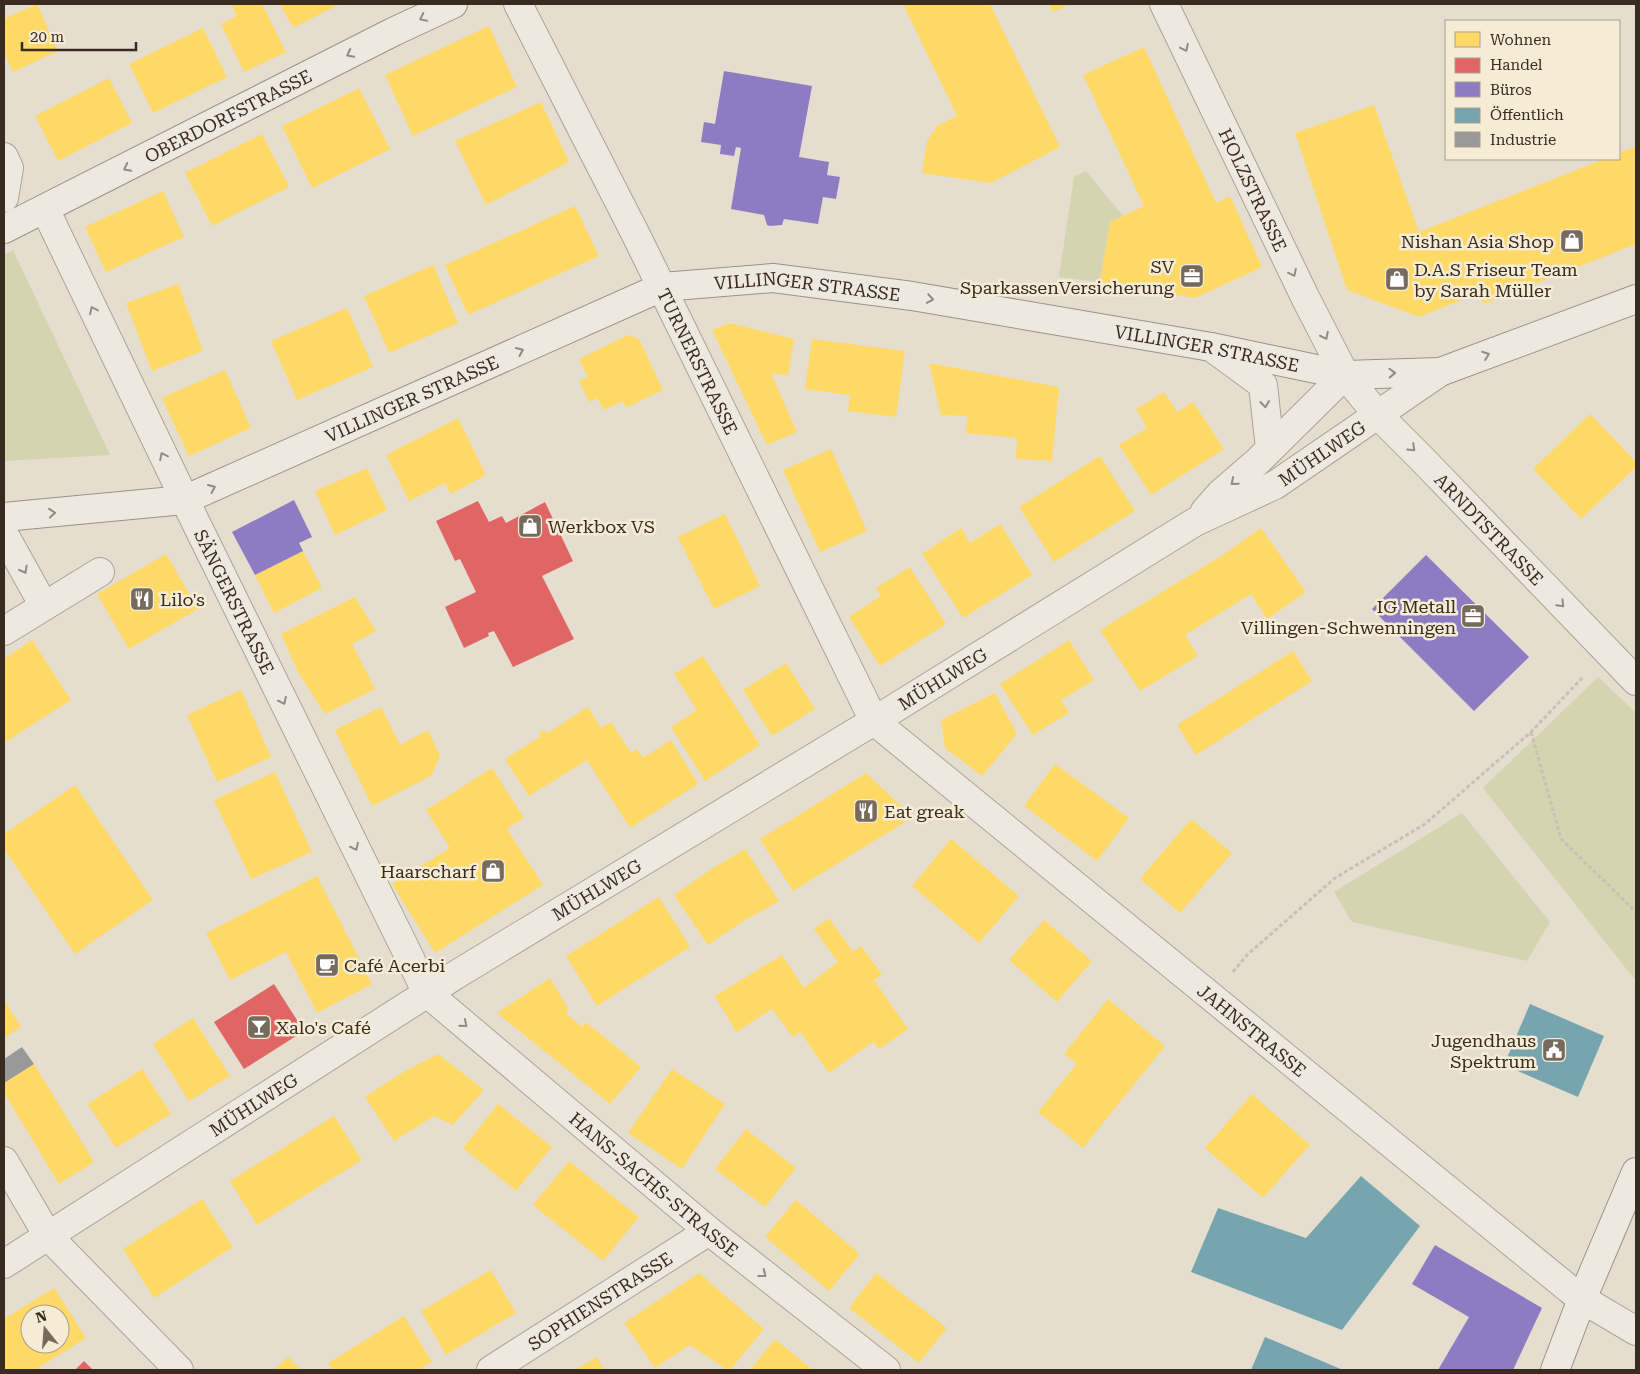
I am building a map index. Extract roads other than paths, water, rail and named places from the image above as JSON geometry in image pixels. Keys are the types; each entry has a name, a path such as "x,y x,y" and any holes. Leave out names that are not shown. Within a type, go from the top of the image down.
{"street":[{"name":"OBERDORFSTRASSE","path":"4,230 394,32 454,4"},
{"name":"TURNERSTRASSE","path":"518,4 662,287 874,721"},
{"name":"HOLZSTRASSE","path":"1164,4 1344,375"},
{"path":"4,157 9,168 4,198"},
{"name":"SÄNGERSTRASSE","path":"45,209 184,500 427,993"},
{"name":"VILLINGER STRASSE","path":"4,517 184,500 662,287 773,278 912,296 1211,347 1344,375 1440,372 1636,299"},
{"name":"MÜHLWEG","path":"1211,347 1263,385 1270,449"},
{"name":"MÜHLWEG","path":"4,1264 427,993 874,721 1195,522 1274,485 1440,372"},
{"name":"ARNDTSTRASSE","path":"1344,375 1377,414 1636,681"},
{"name":"MÜHLWEG","path":"1195,522 1221,493 1270,449 1344,375"},
{"path":"4,534 44,606"},
{"path":"4,632 100,572"},
{"name":"JAHNSTRASSE","path":"874,721 1582,1299 1636,1331"},
{"name":"HANS-SACHS-STRASSE","path":"427,993 709,1231 886,1370"},
{"path":"4,1161 48,1236 179,1370"},
{"path":"1555,1370 1582,1299 1636,1172"},
{"name":"SOPHIENSTRASSE","path":"491,1370 709,1231"}],"place":[{"name":"Nishan Asia Shop","path":"1572,241"},
{"name":"SV SparkassenVersicherung","path":"1192,276"},
{"name":"D.A.S Friseur Team by Sarah Müller","path":"1397,279"},
{"name":"Werkbox VS","path":"530,526"},
{"name":"Lilo's","path":"142,599"},
{"name":"IG Metall Villingen-Schwenningen","path":"1473,616"},
{"name":"Eat greak","path":"866,811"},
{"name":"Haarscharf","path":"493,871"},
{"name":"Café Acerbi","path":"327,965"},
{"name":"Xalo's Café","path":"259,1027"},
{"name":"Jugendhaus Spektrum","path":"1554,1050"}]}
